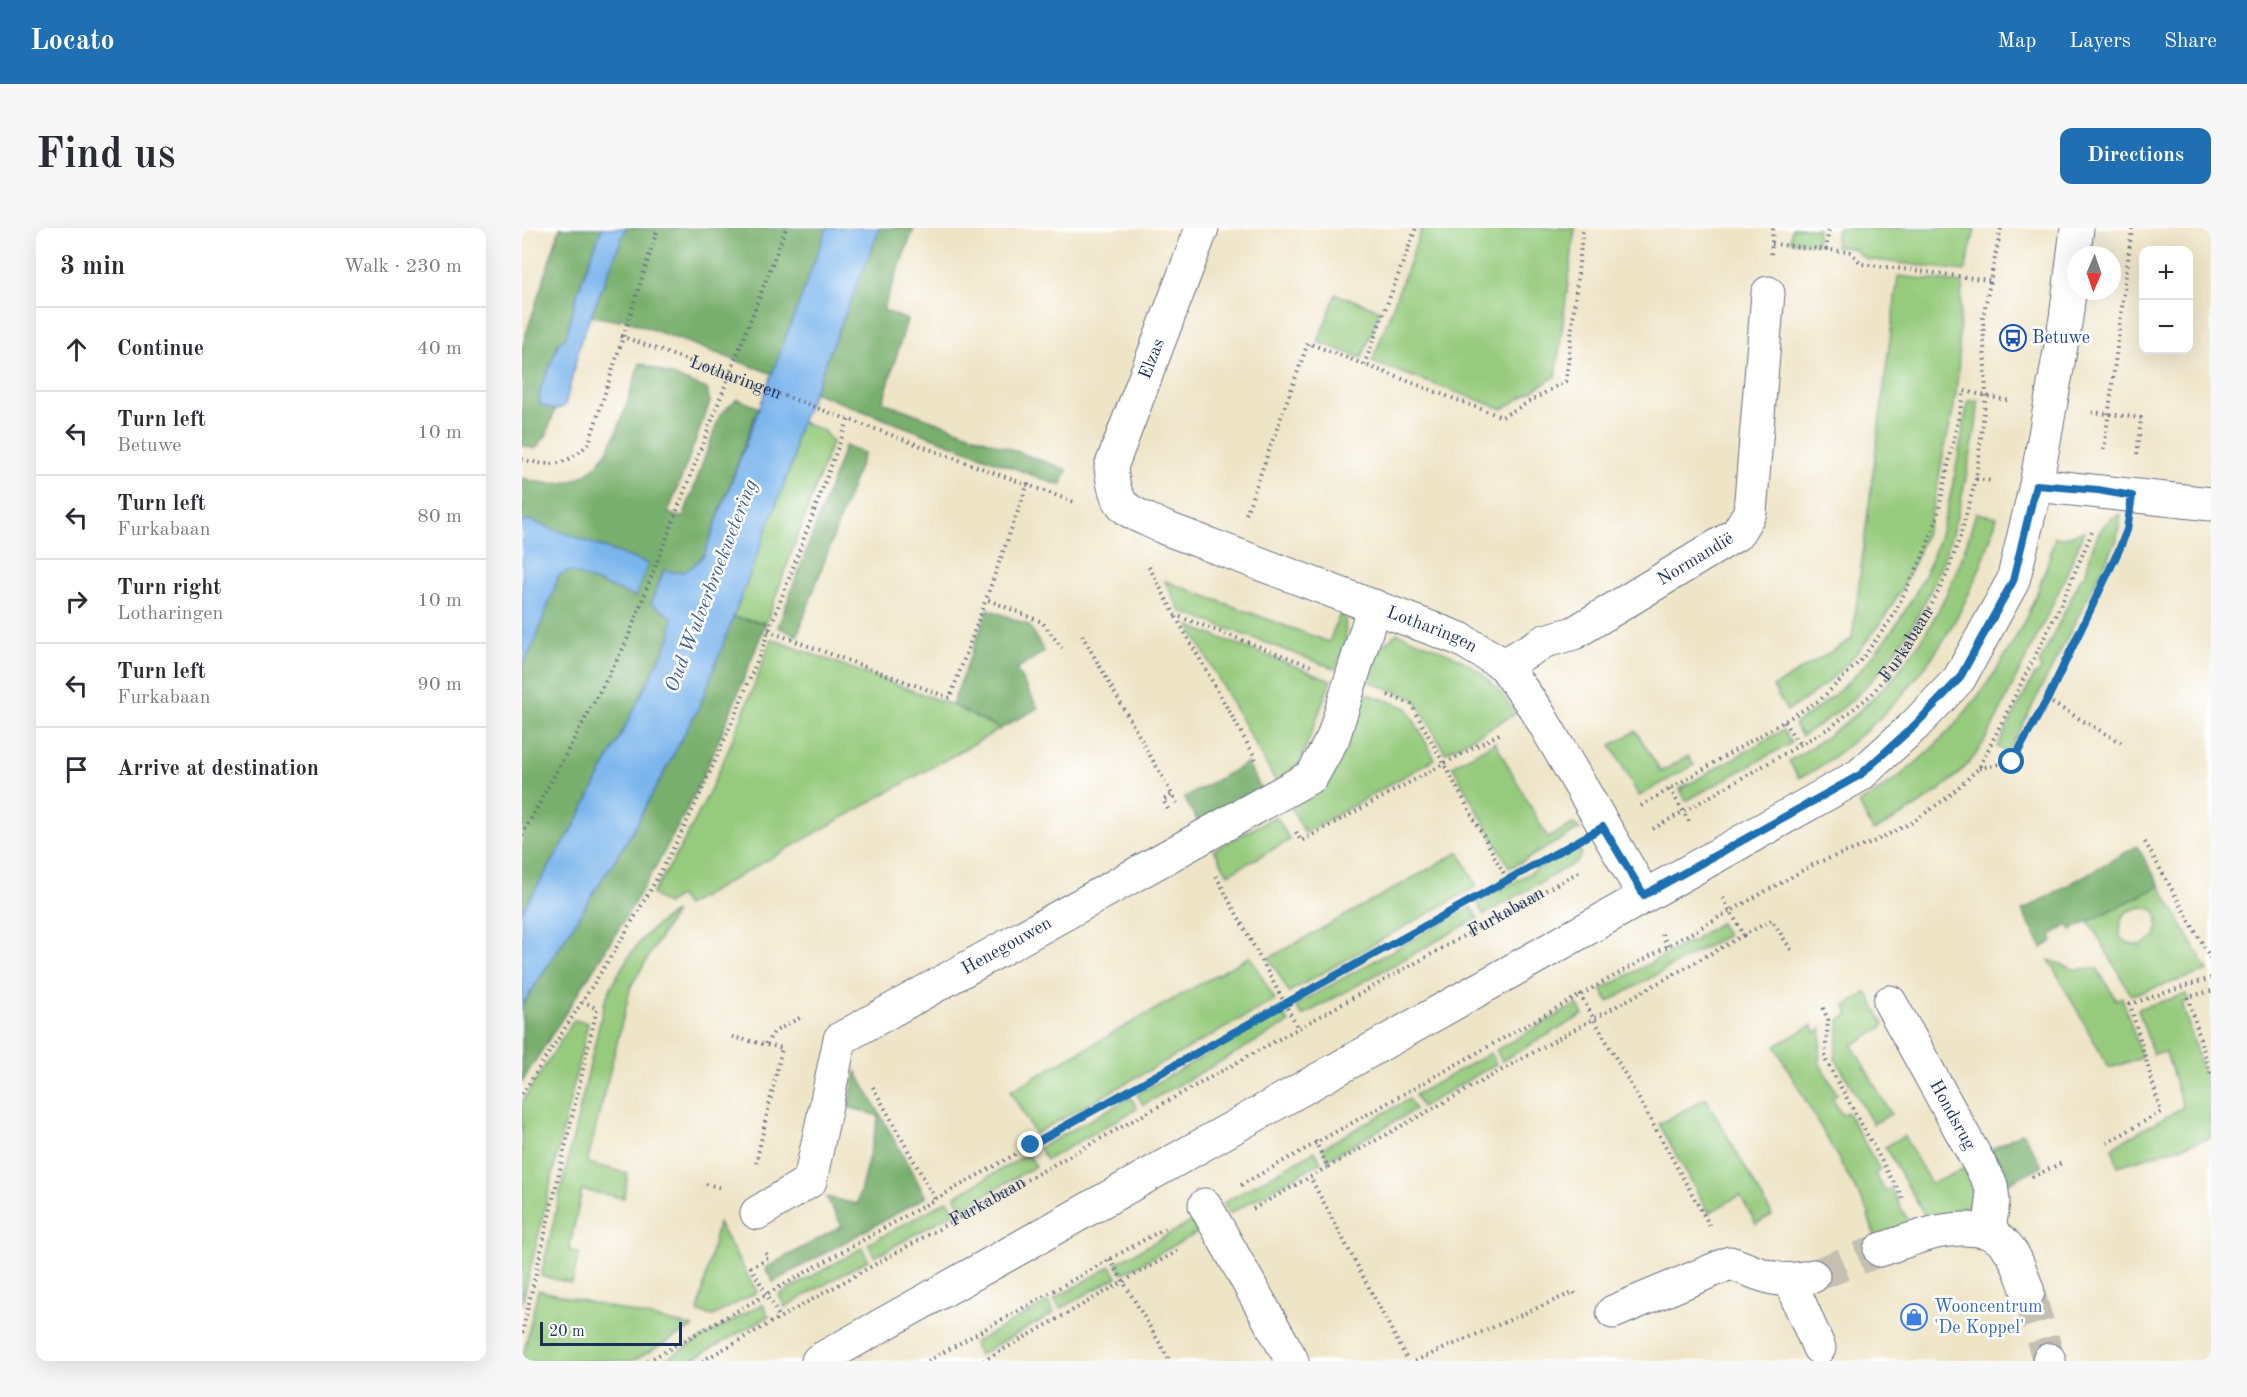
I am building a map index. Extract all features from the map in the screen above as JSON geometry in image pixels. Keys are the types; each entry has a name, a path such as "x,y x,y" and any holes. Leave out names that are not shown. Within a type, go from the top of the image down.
{"street":[{"name":"Elzas","path":"1113,492 1111,467 1202,228"},
{"path":"818,1361 1860,775 1915,725 1959,679 2013,581 2036,485 2066,318 2078,228"},
{"name":"Normandië","path":"1504,665 1545,641 1574,633 1737,534 1750,512 1768,293"},
{"path":"2036,485 2211,504"},
{"name":"Lotharingen","path":"1113,492 1125,509 1231,554 1460,639 1504,665 1537,711 1644,895"},
{"name":"Henegouwen","path":"757,1213 810,1181 840,1039 1312,776 1333,738 1374,606"},
{"name":"Hondsrug","path":"1890,1002 1991,1185 1993,1201 1989,1232"},
{"path":"1212,1217 1291,1359"},
{"path":"1880,1250 1923,1235 1957,1228 1989,1232 2002,1239 2015,1254 2028,1292"},
{"path":"1613,1312 1730,1263 1774,1279 1802,1279 1819,1348"}],"path":[{"path":"522,459 558,465 576,456 589,443 602,408 621,336 658,228"},
{"path":"522,835 625,645 786,228"},
{"path":"1364,365 1416,228"},
{"path":"1231,554 1308,343 1502,417 1566,381 1583,228"},
{"path":"1826,250 1829,228"},
{"name":"Furkabaan","path":"648,1361 1284,1003 1800,745 1831,727 1872,694 1900,657 1947,574 1976,479 1986,395 1983,317 2001,228"},
{"path":"2109,414 2132,228"},
{"path":"1772,244 1850,252 1862,264 1990,280"},
{"name":"Lotharingen","path":"621,336 730,378 747,381 831,411 1076,502 1113,492"},
{"name":"Furkabaan","path":"702,1361 1298,1028 1610,839 1820,700 1861,660 1892,618 1914,578 1937,518 1964,391"},
{"path":"522,1094 583,1001 656,878 706,782 768,631 849,418"},
{"path":"1979,768 2012,762 2047,700 2119,550 2127,530 2141,418"},
{"path":"768,631 950,698 1028,483"},
{"path":"986,599 1042,622 1062,648"},
{"path":"1175,615 1301,841 1537,711"},
{"path":"1082,635 1173,796"},
{"path":"2047,700 2125,745"},
{"path":"1784,722 1800,745"},
{"path":"1199,840 1220,885 1298,1028"},
{"path":"2145,842 2211,959"},
{"path":"1772,920 1793,953"},
{"path":"983,1361 1123,1282 1212,1217 1310,1177 1744,934"},
{"path":"2107,1143 2161,1112 2130,1004 2211,978"},
{"path":"2211,991 2188,997 2211,1076"},
{"path":"1580,994 1730,1263"},
{"path":"522,1333 597,1009 583,1001"},
{"path":"1823,1008 1828,1020 1825,1059 1923,1235"},
{"path":"732,1036 782,1048 755,1168"},
{"path":"837,1055 860,1062 935,1199"},
{"path":"1315,1141 1328,1167"},
{"path":"1310,1177 1408,1361"},
{"path":"706,1184 725,1189"},
{"path":"757,1213 746,1219 768,1258 751,1267 780,1318"},
{"path":"1110,1259 1170,1361"},
{"path":"1415,1361 1574,1292 1586,1318 1613,1312"}],"green space":[{"path":"560,228 602,228 578,291 566,337 558,343 539,403 555,410 546,436 535,449 522,445 522,347"},
{"path":"626,228 827,228 773,374 621,318 619,321 591,316"},
{"path":"880,228 914,228 883,310 907,320 883,402 1067,470 1062,484 1053,483 813,392"},
{"path":"1422,228 1575,228 1556,376 1503,409 1372,362"},
{"path":"1792,228 1818,228 1816,244 1790,241"},
{"path":"1837,228 1975,229 1965,271 1866,259 1852,248 1835,246"},
{"path":"1898,276 1963,283 1956,393 1932,509 1913,566 1886,615 1870,638 1832,678 1787,711 1773,687 1852,639"},
{"path":"1336,294 1380,310 1362,358 1318,342"},
{"path":"640,363 707,389 710,402 668,513 683,518 720,415 737,399 758,407 704,555 695,565 682,572 664,570 651,602 672,617 671,637 575,825 522,911 522,667 535,641 559,575 569,570 635,596 648,564 529,520 522,522 522,478 551,484 574,480 592,470 605,454 616,434"},
{"path":"1978,400 1974,438 1959,508 1950,539 1926,599 1894,653 1874,678 1845,706 1802,736 1794,724 1842,688 1864,665 1884,641 1918,588 1946,515 1968,401"},
{"path":"801,422 824,431 832,442 766,623 732,617 794,458 795,438"},
{"path":"845,446 864,453 797,636 778,627"},
{"path":"1976,513 1997,517 1974,582 1943,641 1924,669 1878,719 1827,762 1799,778 1789,761 1825,738 1857,713 1885,686 1909,657 1930,626 1948,591"},
{"path":"2121,514 2116,542 2017,736 2006,752 1997,747 2034,676 2041,670 2039,664 2081,578 2086,574 2096,539 2106,523"},
{"path":"2084,531 2043,625 1995,723 1976,754 1959,774 1936,793 1873,831 1859,803 1894,780 1926,754 1956,723 2007,654 2027,616 2043,577 2055,537 2063,538"},
{"path":"1165,581 1329,642 1339,616 1345,613 1346,641 1336,669 1180,611"},
{"path":"988,609 1029,625 1044,652 1016,669 1038,708 1000,729 952,705"},
{"path":"732,617 766,623 702,778 640,893 522,1082 522,1006 631,834 700,705"},
{"path":"1189,626 1331,680 1300,763 1276,782"},
{"path":"1397,633 1433,646 1479,671 1492,682 1515,714 1445,753 1415,699 1365,680 1375,652"},
{"path":"771,639 952,705 1000,729 686,906 679,896 666,904 652,894 688,833 719,770 747,705"},
{"path":"1360,691 1407,708 1435,759 1305,833 1291,808 1321,786"},
{"path":"1783,730 1791,743 1686,801 1680,789"},
{"path":"1636,731 1661,772 1688,756 1694,765 1639,796 1611,745"},
{"path":"1495,742 1548,838 1573,824 1580,829 1510,868 1452,766"},
{"path":"1247,763 1261,789 1199,823 1184,798"},
{"path":"1276,816 1290,840 1228,874 1214,850"},
{"path":"2137,846 2160,886 2071,930 2068,925 2051,935 2053,941 2042,948 2022,911"},
{"path":"1576,847 1582,853 1578,861 1484,915 1477,903"},
{"path":"1459,852 1477,886 1289,992 1269,958"},
{"path":"2160,886 2208,971 2131,995 2089,921","holes":["2142,907 2154,910 2158,917 2157,935 2152,939 2143,944 2134,945 2120,937 2121,918 2128,911"]},
{"path":"1471,907 1478,918 1302,1016 1295,1005"},
{"path":"675,912 631,986 587,1163 628,1173 624,1198 582,1190 569,1250 579,1253 572,1283 541,1276 605,1000 633,951 651,930"},
{"path":"1720,923 1727,935 1608,1002 1601,990 1686,943 1696,941 1697,937"},
{"path":"1250,956 1275,1000 1035,1134 1010,1091"},
{"path":"2049,960 2074,969 2097,968 2116,1000 2122,997 2142,1058 2109,1068"},
{"path":"1867,992 1884,1024 1880,1029 1852,1045 1891,1114 1873,1124 1835,1058 1840,1020 1849,1014 1845,1006"},
{"path":"2186,994 2189,1001 2182,1003 2211,1099 2211,1138 2118,1166 2112,1147 2183,1107 2166,1052 2153,1054 2138,1009"},
{"path":"1577,1004 1583,1015 1502,1061 1496,1050"},
{"path":"1282,1012 1289,1023 1143,1105 1137,1094"},
{"path":"574,1020 588,1023 522,1305 522,1102"},
{"path":"1812,1025 1816,1033 1822,1029 1819,1062 1837,1094 1832,1098 1842,1115 1847,1112 1880,1170 1875,1174 1885,1191 1890,1188 1912,1227 1876,1239 1868,1216 1870,1215 1775,1046"},
{"path":"1490,1053 1496,1064 1422,1107 1415,1095"},
{"path":"856,1071 926,1197 773,1282 765,1268 842,1226 826,1197 857,1204 879,1116 848,1107"},
{"path":"1131,1097 1137,1109 1046,1160 1039,1148"},
{"path":"1706,1098 1772,1215 1756,1224 1740,1195 1709,1213 1659,1124"},
{"path":"1409,1099 1415,1110 1328,1159 1322,1148"},
{"path":"2021,1133 2024,1134 2042,1166 2006,1184 1990,1153 1992,1149"},
{"path":"1904,1136 1931,1184 1965,1168 1980,1201 1928,1221 1885,1147"},
{"path":"1315,1151 1321,1162 1229,1214 1223,1203"},
{"path":"1028,1154 1036,1166 962,1208 955,1196"},
{"path":"948,1200 955,1212 875,1257 868,1244"},
{"path":"1193,1221 1199,1232 1122,1274 1116,1263"},
{"path":"718,1223 757,1292 713,1316 698,1312"},
{"path":"862,1248 868,1260 785,1307 779,1295"},
{"path":"1111,1266 1117,1277 1060,1309 1054,1299"},
{"path":"538,1290 693,1327 633,1361 522,1361"},
{"path":"1048,1302 1054,1313 979,1355 973,1343"},
{"path":"762,1304 769,1316 689,1361 662,1361"}],"water":[{"path":"602,228 626,228 581,340 565,406 555,410 539,404 541,388 559,343 566,337 578,291"},
{"name":"Oud Wulverbroekwetering","path":"827,228 880,228 795,438 794,458 700,705 631,834 522,1006 522,911 575,825 671,637 672,617 651,603 664,570 682,572 695,565 704,555"},
{"path":"529,520 648,564 635,597 569,571 559,575 535,641 522,667 522,522"}],"tunnel":[{"path":"1813,1276 1880,1250"},
{"path":"2028,1292 2049,1360"}],"place":[{"name":"Betuwe","path":"2013,338"},
{"name":"Wooncentrum 'De Koppel'","path":"1914,1317"}],"route":[{"path":"1031,1145 1603,827 1644,895 1860,775 1915,725 1959,679 2013,581 2036,485 2098,490 2132,496 2127,530 2119,550 2072,651 2012,762"}]}
